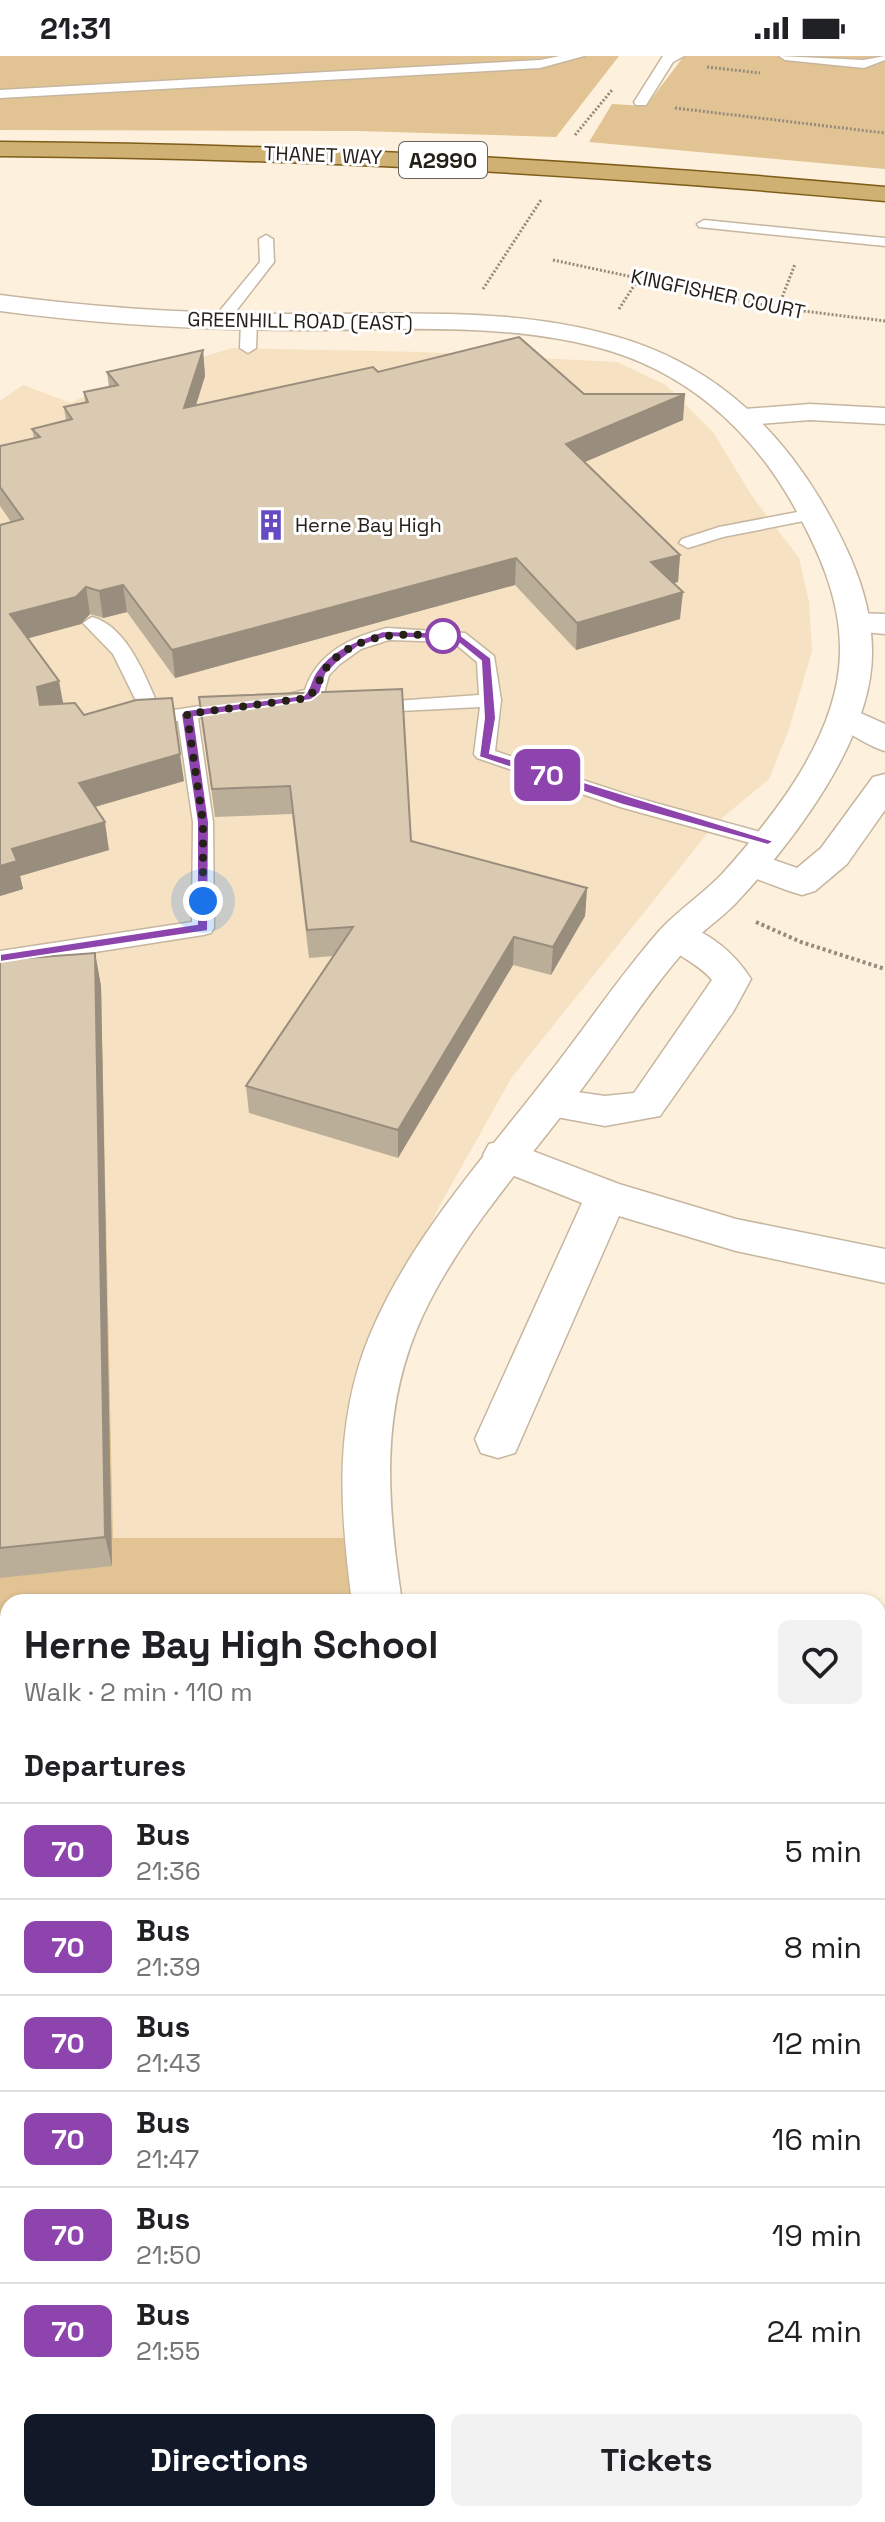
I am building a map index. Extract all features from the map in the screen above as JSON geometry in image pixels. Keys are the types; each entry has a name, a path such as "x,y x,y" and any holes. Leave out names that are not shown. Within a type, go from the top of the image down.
{"main road":[{"name":"THANET WAY","path":"0,149 407,158 629,172 885,194"}],"street":[{"name":"GREENHILL ROAD (EAST)","path":"0,303 95,315 219,322 249,335 474,324 546,330 599,340 664,362 711,388 745,417 772,448 813,514 870,623 845,716 826,755 759,853 715,903 677,935 549,1103 504,1155 439,1244 398,1320 373,1390 365,1509 376,1594"},
{"path":"745,417 810,412 885,416"},
{"path":"845,716 880,735 885,741"},
{"path":"759,853 802,883 834,856 885,785"},
{"path":"549,1103 605,1111 646,1106 719,1003 732,979 716,959 677,935"},
{"path":"504,1155 606,1196 736,1235 885,1266"},
{"path":"498,1439 606,1196"}],"lane":[{"path":"0,94 540,64 578,56"},
{"path":"785,56 864,64 885,56"},
{"path":"641,102 666,58"},
{"path":"704,224 885,242"},
{"path":"219,322 267,262 266,239"},
{"path":"688,543 719,532 813,514"},
{"path":"92,623 101,628 125,657 154,719 307,698 361,709 491,700"},
{"path":"307,698 314,693 320,673 354,645 387,634 458,637 487,660 491,700 484,754 627,802 759,853"},
{"path":"0,959 203,928 203,822 187,714"}],"path":[{"path":"567,145 613,88"},
{"path":"641,102 885,133"},
{"path":"477,173 485,144"},
{"path":"474,324 477,314 470,314 480,294 546,193"},
{"path":"778,308 806,233"},
{"name":"KINGFISHER COURT","path":"553,260 778,308 885,321"},
{"path":"715,903 801,942 885,969"}],"shaded area":[{"path":"0,56 619,56 556,137 358,131 0,130"},
{"path":"684,56 885,56 885,169 589,142 612,104 646,106"},
{"path":"232,348 422,352 617,362 666,385 713,432 752,496 799,558 809,602 812,651 789,729 769,779 715,824 512,1077 440,1205 374,1338 348,1538 50,1594 0,1594 0,401 23,385 71,403 99,389"},
{"path":"101,986 113,1538 348,1538 355,1594 0,1594 0,993"}],"building":[{"path":"519,337 584,394 685,394 566,444 680,555 651,562 683,592 577,623 516,558 172,650 123,585 99,591 86,587 76,597 10,614 59,681 37,687 40,705 75,703 84,715 136,700 172,698 180,754 79,783 105,822 12,849 17,861 0,866 0,525 23,519 0,487 0,446 40,437 32,429 72,419 64,407 88,402 84,392 118,385 107,372 203,350 184,408 373,367 378,372"},
{"path":"402,689 411,841 587,888 553,947 514,937 398,1130 246,1086 353,927 307,930 290,786 212,789 199,697"},
{"path":"95,953 105,1537 0,1548 0,960"}],"bus line":[{"name":"70","path":"0,959 203,928 203,822 187,714 307,698 314,693 320,673 333,660 354,645 387,634 458,637 487,660 491,700 484,754 627,802 768,841"}],"place":[{"name":"Herne Bay High","path":"271,525"}],"route":[{"path":"203,901 203,822 187,714 307,698 314,693 320,673 354,645 387,634 458,637 443,636"}]}
